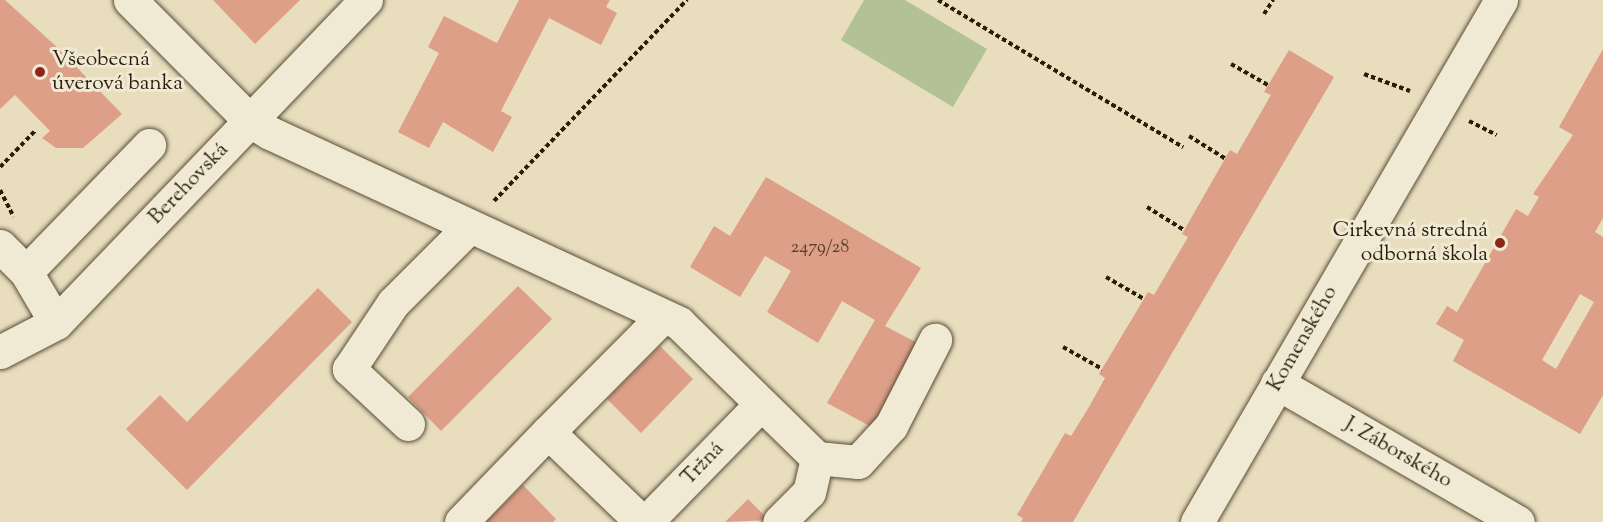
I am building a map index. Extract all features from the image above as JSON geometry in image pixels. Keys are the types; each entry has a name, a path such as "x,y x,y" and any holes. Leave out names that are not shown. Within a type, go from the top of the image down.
{"street":[{"path":"130,0 249,121 468,228 679,323 760,405 817,458 858,462 891,426 935,340"},
{"name":"Berehovská","path":"0,352 56,323 366,0"},
{"name":"Komenského","path":"1197,522 1501,0"},
{"path":"26,272 149,145"},
{"path":"408,424 349,369 393,303 468,228"},
{"path":"0,246 26,272 56,323"},
{"path":"460,522 663,316"},
{"name":"J. Záborského","path":"1277,383 1518,522"},
{"name":"Tržná","path":"644,522 760,405"},
{"path":"548,432 644,522"},
{"path":"779,522 808,492 817,458"}],"path":[{"path":"468,228 687,0"},
{"path":"938,0 1183,147"},
{"path":"1264,14 1273,0"},
{"path":"1231,64 1268,85"},
{"path":"1365,74 1419,94"},
{"path":"1459,116 1497,135"},
{"path":"0,167 36,130"},
{"path":"1189,136 1226,159"},
{"path":"1147,207 1184,230"},
{"path":"1106,277 1144,298"},
{"path":"1063,347 1102,369"}],"green space":[{"path":"864,0 905,0 987,49 953,107 841,40"}],"building":[{"name":"Všeobecná úverová banka","path":"0,0 5,0 58,48 122,114 83,148 56,148 42,138 50,131 15,95 0,109"},
{"path":"213,0 300,0 255,44"},
{"path":"519,0 610,0 606,7 617,13 601,45 549,18 501,111 512,117 493,152 443,122 429,148 398,132 439,53 428,47 444,16 497,43"},
{"path":"1603,49 1603,218 1595,232 1603,237 1603,395 1580,434 1453,361 1464,340 1436,324 1447,306 1457,312 1516,209 1528,216 1539,197 1533,194 1573,135 1559,127","holes":["1580,294 1594,302 1556,369 1542,360"]},
{"path":"1289,50 1334,77 1073,522 1021,522 1023,518 1017,515 1065,433 1071,436 1089,407 1105,378 1099,374 1148,292 1154,295 1188,237 1182,234 1230,150 1237,154 1271,95 1264,92"},
{"path":"766,177 921,268 885,326 927,348 879,431 827,403 875,320 842,301 818,343 767,312 791,271 765,256 740,297 690,267 714,226 730,236"},
{"path":"518,286 552,319 441,431 408,397"},
{"path":"318,288 352,322 187,490 126,429 160,395 187,422"},
{"path":"660,346 693,379 641,433 607,399"},
{"path":"523,485 556,519 553,522 486,522"},
{"path":"748,499 769,520 725,522"}],"place":[{"name":"Všeobecná úverová banka","path":"40,72"},
{"name":"Cirkevná stredná odborná škola","path":"1500,243"}]}
